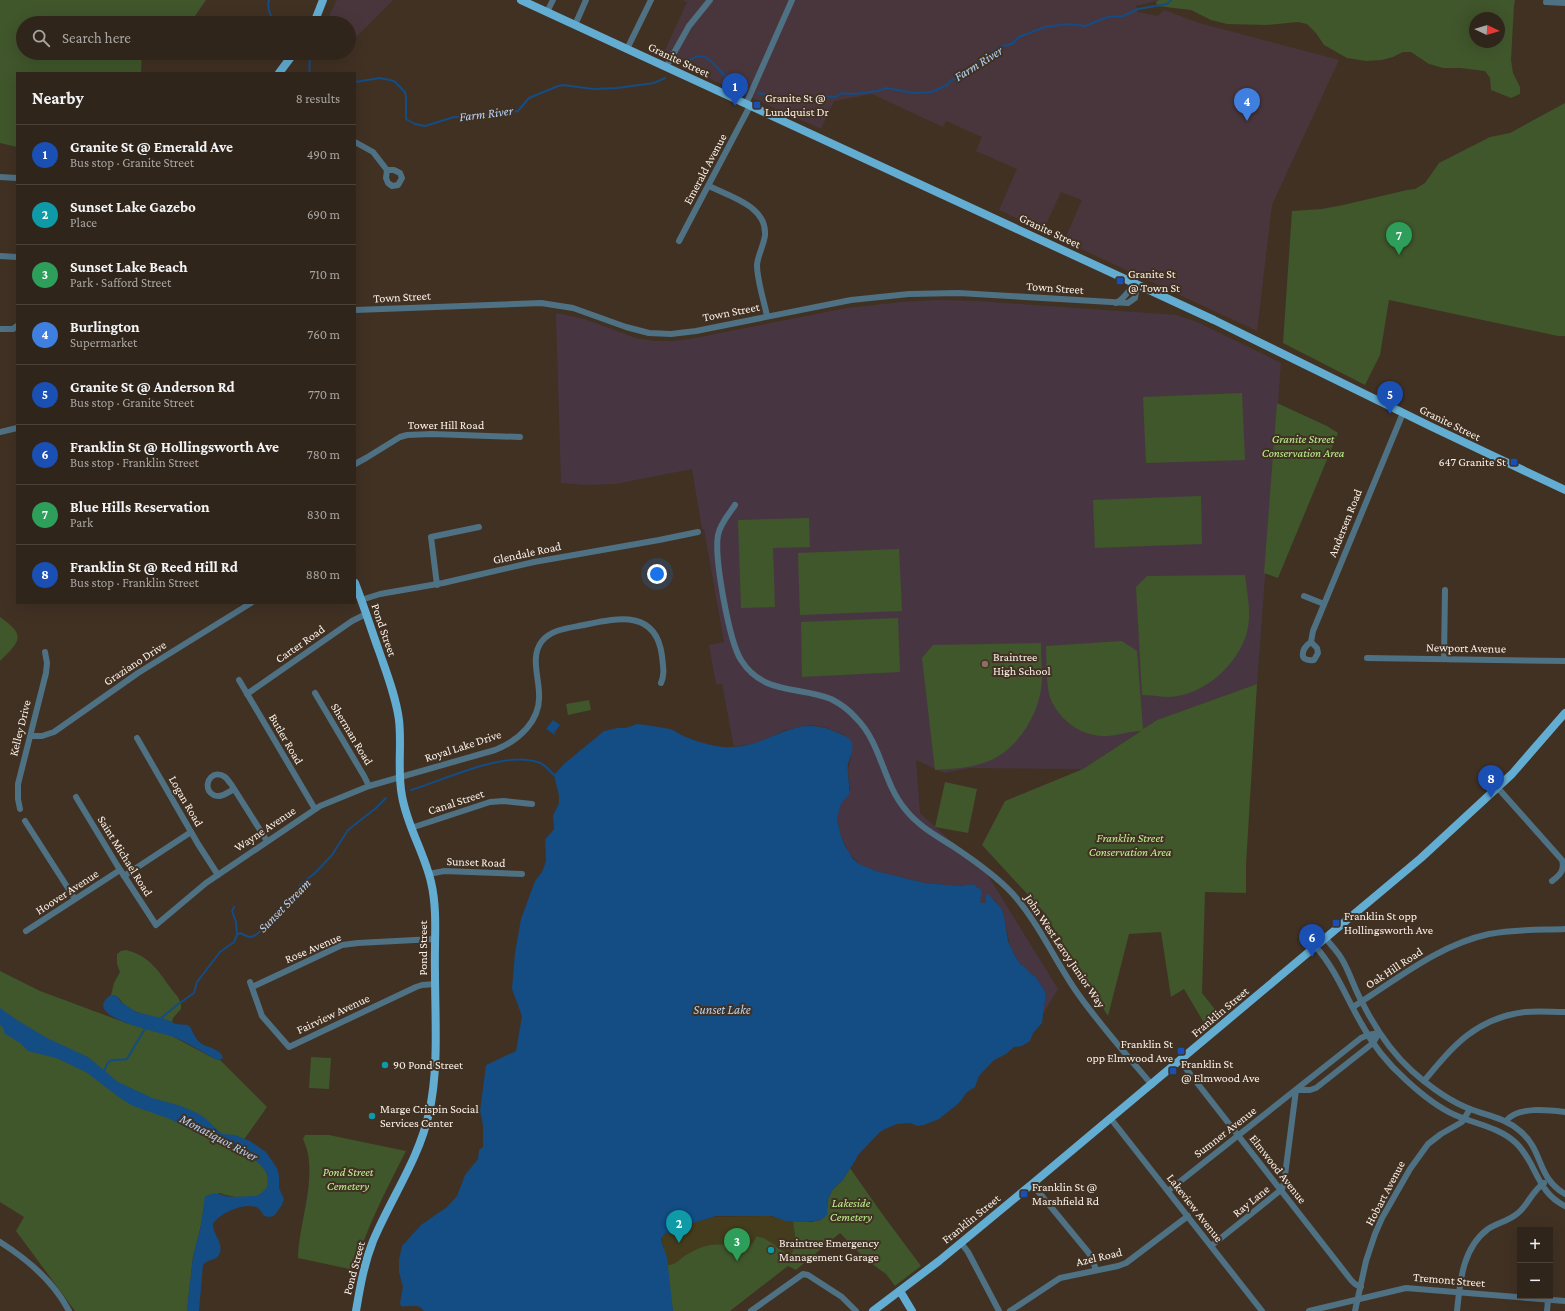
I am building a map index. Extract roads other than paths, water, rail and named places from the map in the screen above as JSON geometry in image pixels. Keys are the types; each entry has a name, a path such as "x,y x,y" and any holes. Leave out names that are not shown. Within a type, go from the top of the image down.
{"main road":[{"path":"320,11 322,0"},
{"path":"318,16 328,0"},
{"name":"Granite Street","path":"521,0 1137,284 1402,413 1565,490"},
{"path":"280,72 289,60"},
{"name":"Pond Street","path":"356,586 391,685 396,706 400,728 400,778 403,802 411,828 429,874 434,900 435,984 434,1075 428,1119 416,1152 370,1249 356,1311"},
{"name":"Franklin Street","path":"873,1311 961,1243 1180,1062 1434,847 1497,787 1534,749 1565,713"},
{"path":"900,1291 912,1311"}],"street":[{"path":"547,12 553,0"},
{"path":"575,25 586,0"},
{"path":"627,49 651,0"},
{"path":"666,67 688,26 710,0"},
{"name":"Emerald Avenue","path":"679,241 748,105 792,0"},
{"path":"1546,2 1565,3"},
{"path":"356,143 373,152 387,170"},
{"path":"0,177 16,178"},
{"path":"708,186 753,209 763,222 765,238 757,267 767,316"},
{"path":"0,256 16,257"},
{"path":"1114,303 1122,300 1130,288 1137,284"},
{"name":"Town Street","path":"356,310 520,303 548,304 573,308 634,330 664,334 696,331 858,299 916,293 959,293 1128,303 1133,301 1136,295 1137,284"},
{"path":"0,330 16,327"},
{"name":"Andersen Road","path":"1311,642 1313,631 1402,413"},
{"path":"0,432 16,428"},
{"name":"Tower Hill Road","path":"356,463 407,434 520,437"},
{"name":"John West Leroy Junior Way","path":"735,505 720,530 717,551 730,632 736,650 745,666 756,677 768,684 830,699 844,707 858,720 871,737 889,784 907,811 929,831 989,871 1014,895 1028,913 1084,1002 1152,1085"},
{"path":"437,585 431,537 479,527"},
{"name":"Glendale Road","path":"361,600 386,593 437,585 534,562 698,532"},
{"path":"1444,590 1444,659"},
{"path":"1304,596 1324,604"},
{"name":"Graziano Drive","path":"30,736 42,736 54,732 138,673 250,604"},
{"name":"Carter Road","path":"247,694 352,620 366,614"},
{"name":"Royal Lake Drive","path":"400,778 495,750 510,743 523,733 533,720 539,706 540,696 536,657 538,648 545,638 557,631 614,619 630,619 643,622 653,631 660,646 663,672 661,683"},
{"name":"Kelley Drive","path":"20,809 18,784 46,673 45,652"},
{"name":"Newport Avenue","path":"1367,658 1565,661"},
{"name":"Butler Road","path":"239,680 315,809"},
{"name":"Sherman Road","path":"315,693 369,786"},
{"name":"Logan Road","path":"137,738 191,832 218,875"},
{"name":"Wayne Avenue","path":"156,925 200,887 315,809 369,786 400,778"},
{"path":"1497,787 1562,860 1564,865 1563,871 1552,881"},
{"path":"234,789 267,842"},
{"name":"Saint Michael Road","path":"76,797 122,873 156,925"},
{"name":"Canal Street","path":"411,828 490,802 504,801 532,804"},
{"path":"25,821 75,899"},
{"name":"Hoover Avenue","path":"26,931 75,899 191,832"},
{"name":"Sunset Road","path":"429,874 444,871 522,874"},
{"name":"Oak Hill Road","path":"1353,1007 1426,960 1447,948 1463,942 1502,932 1565,929"},
{"name":"Rose Avenue","path":"251,985 347,944 434,939"},
{"path":"1326,939 1344,962 1361,1002 1379,1033 1403,1062 1430,1086 1447,1098 1470,1109 1506,1121 1525,1135 1535,1149 1548,1180 1565,1194"},
{"path":"1316,947 1334,970 1373,1043 1393,1068 1424,1095 1445,1109 1464,1119 1497,1131 1517,1144 1525,1154 1541,1185 1550,1197 1565,1206"},
{"name":"Fairview Avenue","path":"251,985 265,1020 289,1047 416,987 426,984 435,984"},
{"path":"1424,1081 1456,1045 1468,1034 1482,1026 1521,1013 1565,1012"},
{"path":"1296,1090 1310,1090 1316,1088 1373,1043 1379,1033"},
{"name":"Sumner Avenue","path":"1168,1190 1358,1041 1368,1035 1379,1033"},
{"name":"Elmwood Avenue","path":"1180,1062 1351,1280 1361,1287"},
{"path":"1424,1095 1430,1086"},
{"name":"Ray Lane","path":"1211,1246 1281,1191 1284,1183 1296,1090"},
{"name":"Hobart Avenue","path":"1355,1311 1368,1254 1377,1228 1413,1163 1436,1137 1459,1124 1470,1109"},
{"path":"1506,1121 1511,1116 1522,1112 1565,1112"},
{"name":"Lakeview Avenue","path":"1111,1119 1262,1311"},
{"path":"1517,1144 1525,1135"},
{"path":"1457,1311 1464,1265 1477,1240 1489,1228 1518,1213 1541,1185 1548,1180"},
{"path":"1032,1184 1088,1252 1092,1258 1096,1270"},
{"name":"Azel Road","path":"1010,1311 1060,1278 1126,1263 1188,1216"},
{"path":"0,1242 26,1261 39,1273 56,1291 69,1311"},
{"path":"961,1243 999,1311"},
{"path":"751,1311 803,1274 808,1275 841,1296 856,1311"},
{"name":"Tremont Street","path":"1309,1311 1358,1298 1406,1288 1565,1301"},
{"path":"1547,1311 1548,1300"}],"water":[{"path":"553,720 560,725 554,733 556,734 555,735 546,729"},
{"name":"Sunset Lake","path":"637,724 670,729 709,745 727,747 747,745 761,741 784,731 809,726 823,727 848,738 852,743 852,754 848,764 849,794 841,804 837,819 845,846 853,859 859,864 876,871 925,883 959,886 973,884 981,890 981,903 986,903 986,894 990,896 1001,908 1004,916 1008,941 1014,954 1021,965 1035,976 1046,993 1042,1023 1033,1033 1030,1041 1022,1046 1014,1047 1006,1054 994,1060 979,1076 975,1087 967,1092 959,1103 939,1119 917,1126 911,1123 897,1124 880,1132 858,1155 842,1181 833,1189 828,1199 827,1215 821,1220 805,1222 786,1221 772,1216 716,1216 670,1230 671,1233 668,1234 667,1232 661,1240 667,1258 673,1311 424,1311 416,1306 401,1306 400,1303 403,1287 399,1272 399,1260 402,1246 421,1225 447,1207 457,1196 465,1175 478,1159 479,1150 483,1147 483,1125 480,1111 486,1065 516,1051 522,1016 512,989 515,953 521,919 535,881 542,872 546,861 545,840 554,829 553,816 559,803 559,796 554,775 564,764 604,731 617,728 626,728"},
{"path":"111,995 116,995 121,1002 136,1012 165,1019 176,1024 188,1025 199,1042 220,1053 223,1058 220,1060 215,1059 174,1037 141,1028 113,1017 105,1010 104,1003"},
{"name":"Monatiquot River","path":"0,1008 47,1038 88,1057 118,1082 152,1098 181,1106 197,1113 205,1118 222,1134 235,1135 250,1141 266,1152 277,1168 279,1188 284,1199 282,1205 274,1216 264,1216 257,1208 245,1206 226,1213 213,1224 213,1228 220,1246 220,1251 217,1257 203,1265 199,1311 187,1311 187,1309 193,1257 201,1225 205,1196 215,1193 230,1197 256,1196 262,1193 267,1187 268,1175 260,1164 238,1148 209,1139 170,1119 133,1106 86,1072 56,1058 28,1051 20,1043 4,1033 4,1029 0,1025"}],"waterway":[{"name":"Farm River","path":"269,0 268,6 271,16"},
{"name":"Farm River","path":"758,93 777,97 808,99 822,96 835,97 842,93 854,94 887,88 913,93 932,92 947,85 951,80 961,78 969,69 992,52 1002,46 1012,44 1019,37 1045,27 1069,24 1085,26 1108,17 1123,16 1138,9 1167,4 1171,0"},
{"name":"Farm River","path":"685,64 691,59 702,56 710,61 736,84 745,88"},
{"name":"Farm River","path":"310,60 310,72"},
{"name":"Farm River","path":"356,82 380,78 394,81 405,92 406,119 415,124 425,126 454,117 518,111 529,98 558,86 563,85 593,89 617,88 654,83 665,78"},
{"name":"Sunset Stream","path":"411,790 476,768 510,760 526,760 540,763 554,775"},
{"name":"Sunset Stream","path":"160,1019 194,993 197,982 220,952 234,942 237,935 240,933 249,937 254,936 266,927 293,899 301,884 315,873 332,855 348,830 376,808 386,798"},
{"path":"234,907 232,911 236,922 237,934"},
{"name":"Sunset Stream","path":"104,1073 110,1061 127,1059 146,1027"}],"place":[{"name":"Granite St @ Lundquist Dr","path":"757,105"},
{"name":"Granite St @ Emerald Ave","path":"735,106"},
{"name":"Burlington","path":"1247,121"},
{"name":"Blue Hills Reservation","path":"1399,255"},
{"name":"Granite St @ Town St","path":"1120,281"},
{"name":"Granite St @ Anderson Rd","path":"1390,414"},
{"name":"647 Granite St","path":"1514,462"},
{"name":"Braintree High School","path":"985,664"},
{"name":"Franklin St @ Reed Hill Rd","path":"1491,798"},
{"name":"Franklin St opp Hollingsworth Ave","path":"1336,923"},
{"name":"Franklin St @ Hollingsworth Ave","path":"1312,957"},
{"name":"Franklin St opp Elmwood Ave","path":"1181,1051"},
{"name":"90 Pond Street","path":"385,1065"},
{"name":"Franklin St @ Elmwood Ave","path":"1173,1071"},
{"name":"Marge Crispin Social Services Center","path":"372,1116"},
{"name":"Franklin St @ Marshfield Rd","path":"1024,1194"},
{"name":"Sunset Lake Gazebo","path":"679,1243"},
{"name":"Braintree Emergency Management Garage","path":"771,1250"},
{"name":"Sunset Lake Beach","path":"737,1261"}],"park label":[{"name":"Granite Street Conservation Area","path":"1303,446"},
{"name":"Franklin Street Conservation Area","path":"1130,845"},
{"name":"Pond Street Cemetery","path":"348,1179"},
{"name":"Lakeside Cemetery","path":"851,1210"}]}
